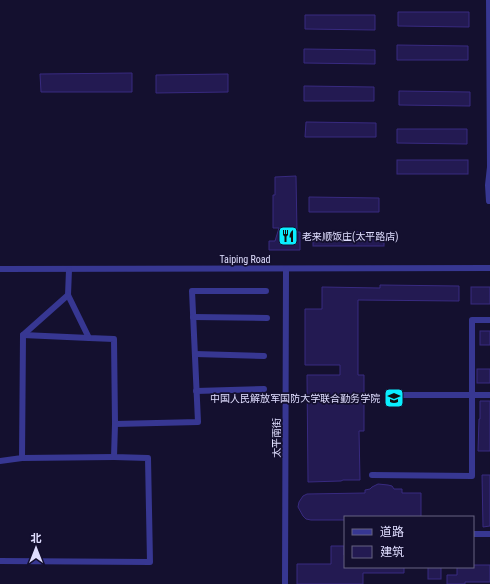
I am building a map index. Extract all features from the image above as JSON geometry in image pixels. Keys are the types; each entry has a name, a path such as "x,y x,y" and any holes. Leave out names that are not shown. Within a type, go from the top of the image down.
{"street":[{"path":"489,0 489,202"},
{"name":"Taiping Road","path":"0,269 490,268"},
{"name":"太平南街","path":"286,269 286,584"},
{"path":"69,270 68,295 89,338"},
{"path":"115,424 198,422 192,291 266,291"},
{"path":"22,458 23,335 68,295"},
{"path":"193,317 267,318"},
{"path":"372,475 472,476 472,320 490,320"},
{"path":"23,335 114,339 114,457"},
{"path":"195,354 264,356"},
{"path":"196,391 264,389"},
{"path":"400,395 490,395"},
{"path":"0,462 22,458 148,458 150,562 0,561"},
{"path":"474,534 490,534"}],"building":[{"path":"398,12 469,12 469,27 398,26"},
{"path":"305,15 375,15 375,30 305,29"},
{"path":"397,45 468,46 468,60 397,60"},
{"path":"304,49 375,50 375,64 304,63"},
{"path":"132,73 132,92 41,92 40,74"},
{"path":"228,74 228,92 156,93 156,75"},
{"path":"304,86 374,87 374,101 304,101"},
{"path":"399,91 470,92 470,106 399,105"},
{"path":"306,122 376,123 376,137 305,137"},
{"path":"397,129 467,129 467,144 397,143"},
{"path":"397,160 468,160 468,174 397,174"},
{"path":"296,176 297,232 300,232 300,250 269,250 269,241 275,241 279,228 273,228 273,195 275,195 275,177"},
{"path":"309,197 379,198 379,212 309,212"},
{"path":"313,232 384,232 384,246 313,246"},
{"path":"380,285 459,286 459,301 358,300 358,375 364,375 364,431 359,431 360,480 308,482 307,375 340,375 340,365 305,365 305,309 322,309 322,287 380,288"},
{"path":"471,287 490,287 490,304 471,304"},
{"path":"480,331 490,331 490,345 480,345"},
{"path":"477,369 490,369 490,383 477,383"},
{"path":"480,401 490,401 490,451 478,451"},
{"path":"482,475 490,475 490,526 483,527"},
{"path":"378,484 388,485 392,486 394,489 402,489 402,493 421,493 421,516 344,516 344,520 311,520 306,519 303,516 298,507 303,496 307,494 365,493 365,490"},
{"path":"331,546 344,546 344,568 404,568 404,573 363,573 363,584 297,584 297,564 331,564"},
{"path":"474,565 490,565 490,582 447,584 447,575 457,575 457,568 474,568"},
{"path":"428,568 441,568 441,579 428,579"}],"place":[{"name":"老来顺饭庄(太平路店)","path":"288,236"},
{"name":"中国人民解放军国防大学联合勤务学院","path":"394,398"}]}
